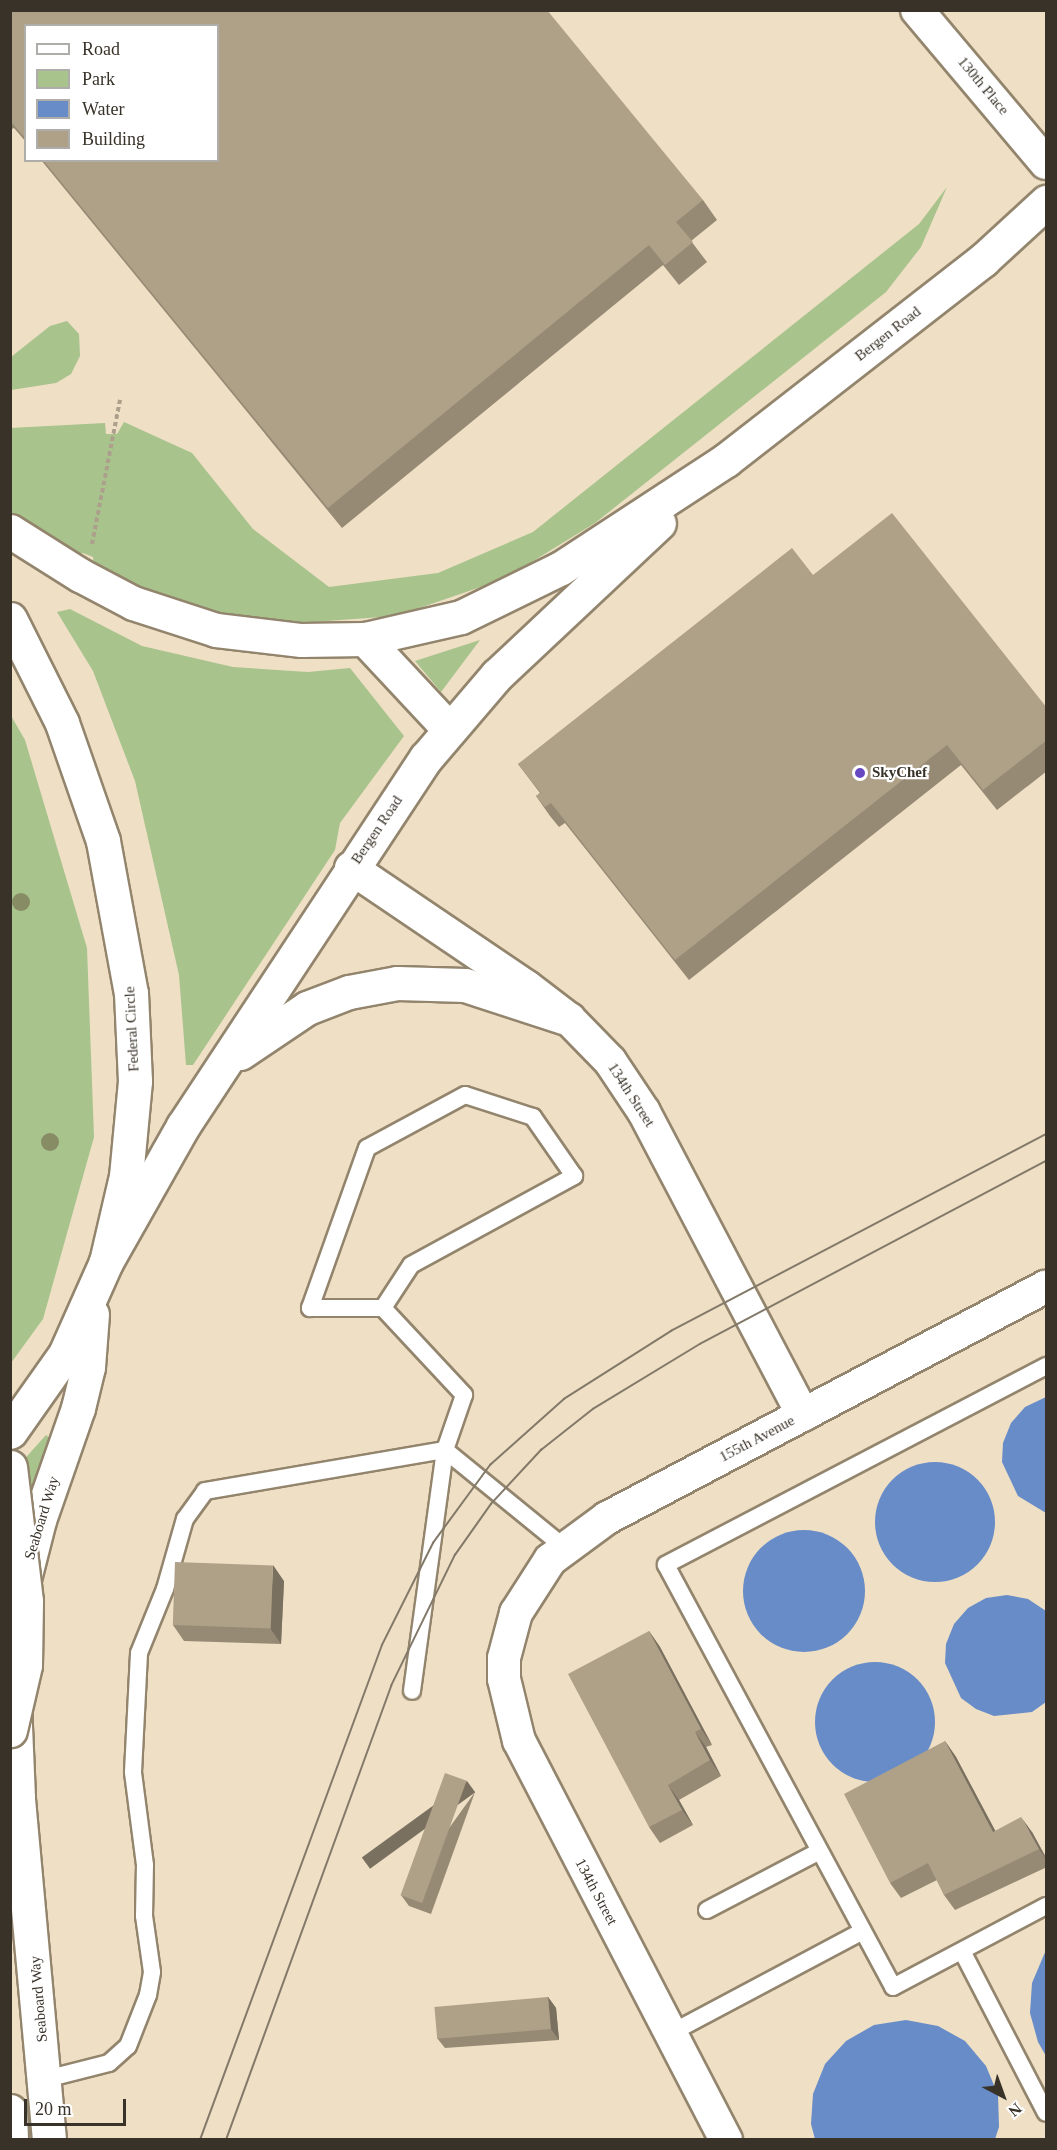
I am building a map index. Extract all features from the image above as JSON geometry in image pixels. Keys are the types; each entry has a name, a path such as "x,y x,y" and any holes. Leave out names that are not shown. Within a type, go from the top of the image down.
{"main road":[{"name":"Bergen Road","path":"106,1262 218,1072 351,868 449,729 497,675 726,460 983,260 1047,202"},
{"name":"Bergen Road","path":"10,531 108,591 188,623 273,638 365,639 461,617 527,587 726,460"},
{"name":"Federal Circle","path":"10,620 50,696 85,783 110,868 134,1021 133,1114 126,1176 106,1262 66,1354 10,1432"},
{"path":"365,639 449,729"},
{"path":"218,1072 270,1029 307,1008 349,992 397,982 465,985 569,1019"},
{"name":"Seaboard Way","path":"49,2139 46,2079 18,1799 12,1638 28,1557 88,1367 93,1294"},
{"path":"10,1467 26,1601 25,1665 10,1730"},
{"path":"10,2111 11,2139"}],"street":[{"name":"130th Place","path":"917,10 1047,163"},
{"name":"134th Street","path":"351,868 569,1019 632,1090 803,1415"},
{"name":"155th Avenue","path":"509,1634 525,1593 564,1547 621,1510 1047,1287"},
{"name":"134th Street","path":"509,1634 504,1679 519,1741 726,2139"}],"lane":[{"path":"383,1308 411,1264 574,1176 533,1117 465,1095 367,1149 310,1308 383,1308 464,1395 445,1450 412,1690"},
{"path":"1047,1366 666,1565 892,1987 1047,1906"},
{"path":"46,2079 109,2063 128,2046 148,1995 152,1972 144,1916 145,1865 133,1772 139,1653 165,1589 185,1520 205,1491 445,1450 564,1547"},
{"path":"707,1910 820,1851"},
{"path":"670,2033 863,1931"},
{"path":"962,1951 1047,2113"}],"path":[{"path":"90,554 120,400"}],"green space":[{"path":"947,187 921,247 886,292 595,523 504,579 396,616 257,626 154,600 94,570 93,557 83,553 75,555 11,514 10,428 105,423 106,434 117,434 124,422 192,453 253,529 329,587 438,573 533,532 919,224"},
{"path":"67,321 79,334 80,356 71,374 56,383 11,390 11,357 50,326"},
{"path":"70,609 142,646 233,667 308,672 350,668 404,736 340,823 335,850 193,1065 186,1065 179,975 135,781 93,671 57,612"},
{"path":"480,640 441,692 415,661"},
{"path":"10,714 25,740 87,948 94,1137 43,1319 11,1363"},
{"path":"46,1435 51,1439 11,1557 11,1474"}],"water":[{"path":"1046,1397 1046,1513 1018,1496 1002,1462 1003,1443 1011,1423 1025,1407"},
{"path":"935,1462 958,1466 978,1479 991,1499 995,1522 991,1545 978,1565 958,1578 935,1582 912,1578 892,1565 879,1545 875,1522 879,1499 892,1479 912,1466"},
{"path":"804,1530 827,1535 847,1548 860,1568 865,1591 860,1614 847,1634 827,1647 804,1652 781,1647 761,1634 748,1614 743,1591 748,1568 761,1548 781,1535"},
{"path":"1007,1595 1028,1599 1046,1611 1046,1702 1032,1712 994,1716 976,1709 961,1698 945,1663 946,1644 954,1624 968,1608 986,1598"},
{"path":"875,1662 898,1667 917,1680 930,1699 935,1722 930,1745 917,1764 898,1777 875,1782 852,1777 833,1764 820,1745 815,1722 820,1699 833,1680 852,1667"},
{"path":"1046,1950 1046,2056 1038,2042 1030,2013 1032,1983"},
{"path":"906,2020 938,2026 965,2041 986,2066 998,2095 999,2127 995,2139 815,2139 811,2124 813,2094 825,2064 846,2041 874,2025"}],"building":[{"path":"10,10 547,10 703,200 676,222 693,242 665,265 649,245 328,508 45,162 219,162 219,24 24,24 24,137 10,121"},
{"path":"892,513 1047,708 1047,740 983,790 947,745 675,960 551,803 545,807 536,796 541,793 518,764 792,548 813,575"},
{"path":"175,1562 273,1565 271,1628 173,1625"},
{"path":"649,1631 701,1729 695,1732 710,1760 668,1785 682,1810 649,1827 568,1674"},
{"path":"945,1741 993,1832 1021,1817 1039,1849 944,1895 928,1863 890,1883 844,1794"},
{"path":"445,1773 467,1781 422,1903 401,1895"},
{"path":"548,1997 551,2029 437,2039 434,2007"}],"tram line":[{"path":"200,2140 382,1645 433,1543 490,1465 564,1399 671,1331 1046,1134"},
{"path":"226,2140 391,1686 455,1555 491,1504 541,1450 593,1409 700,1344 1046,1161"}],"place":[{"name":"SkyChef","path":"860,773"}]}
